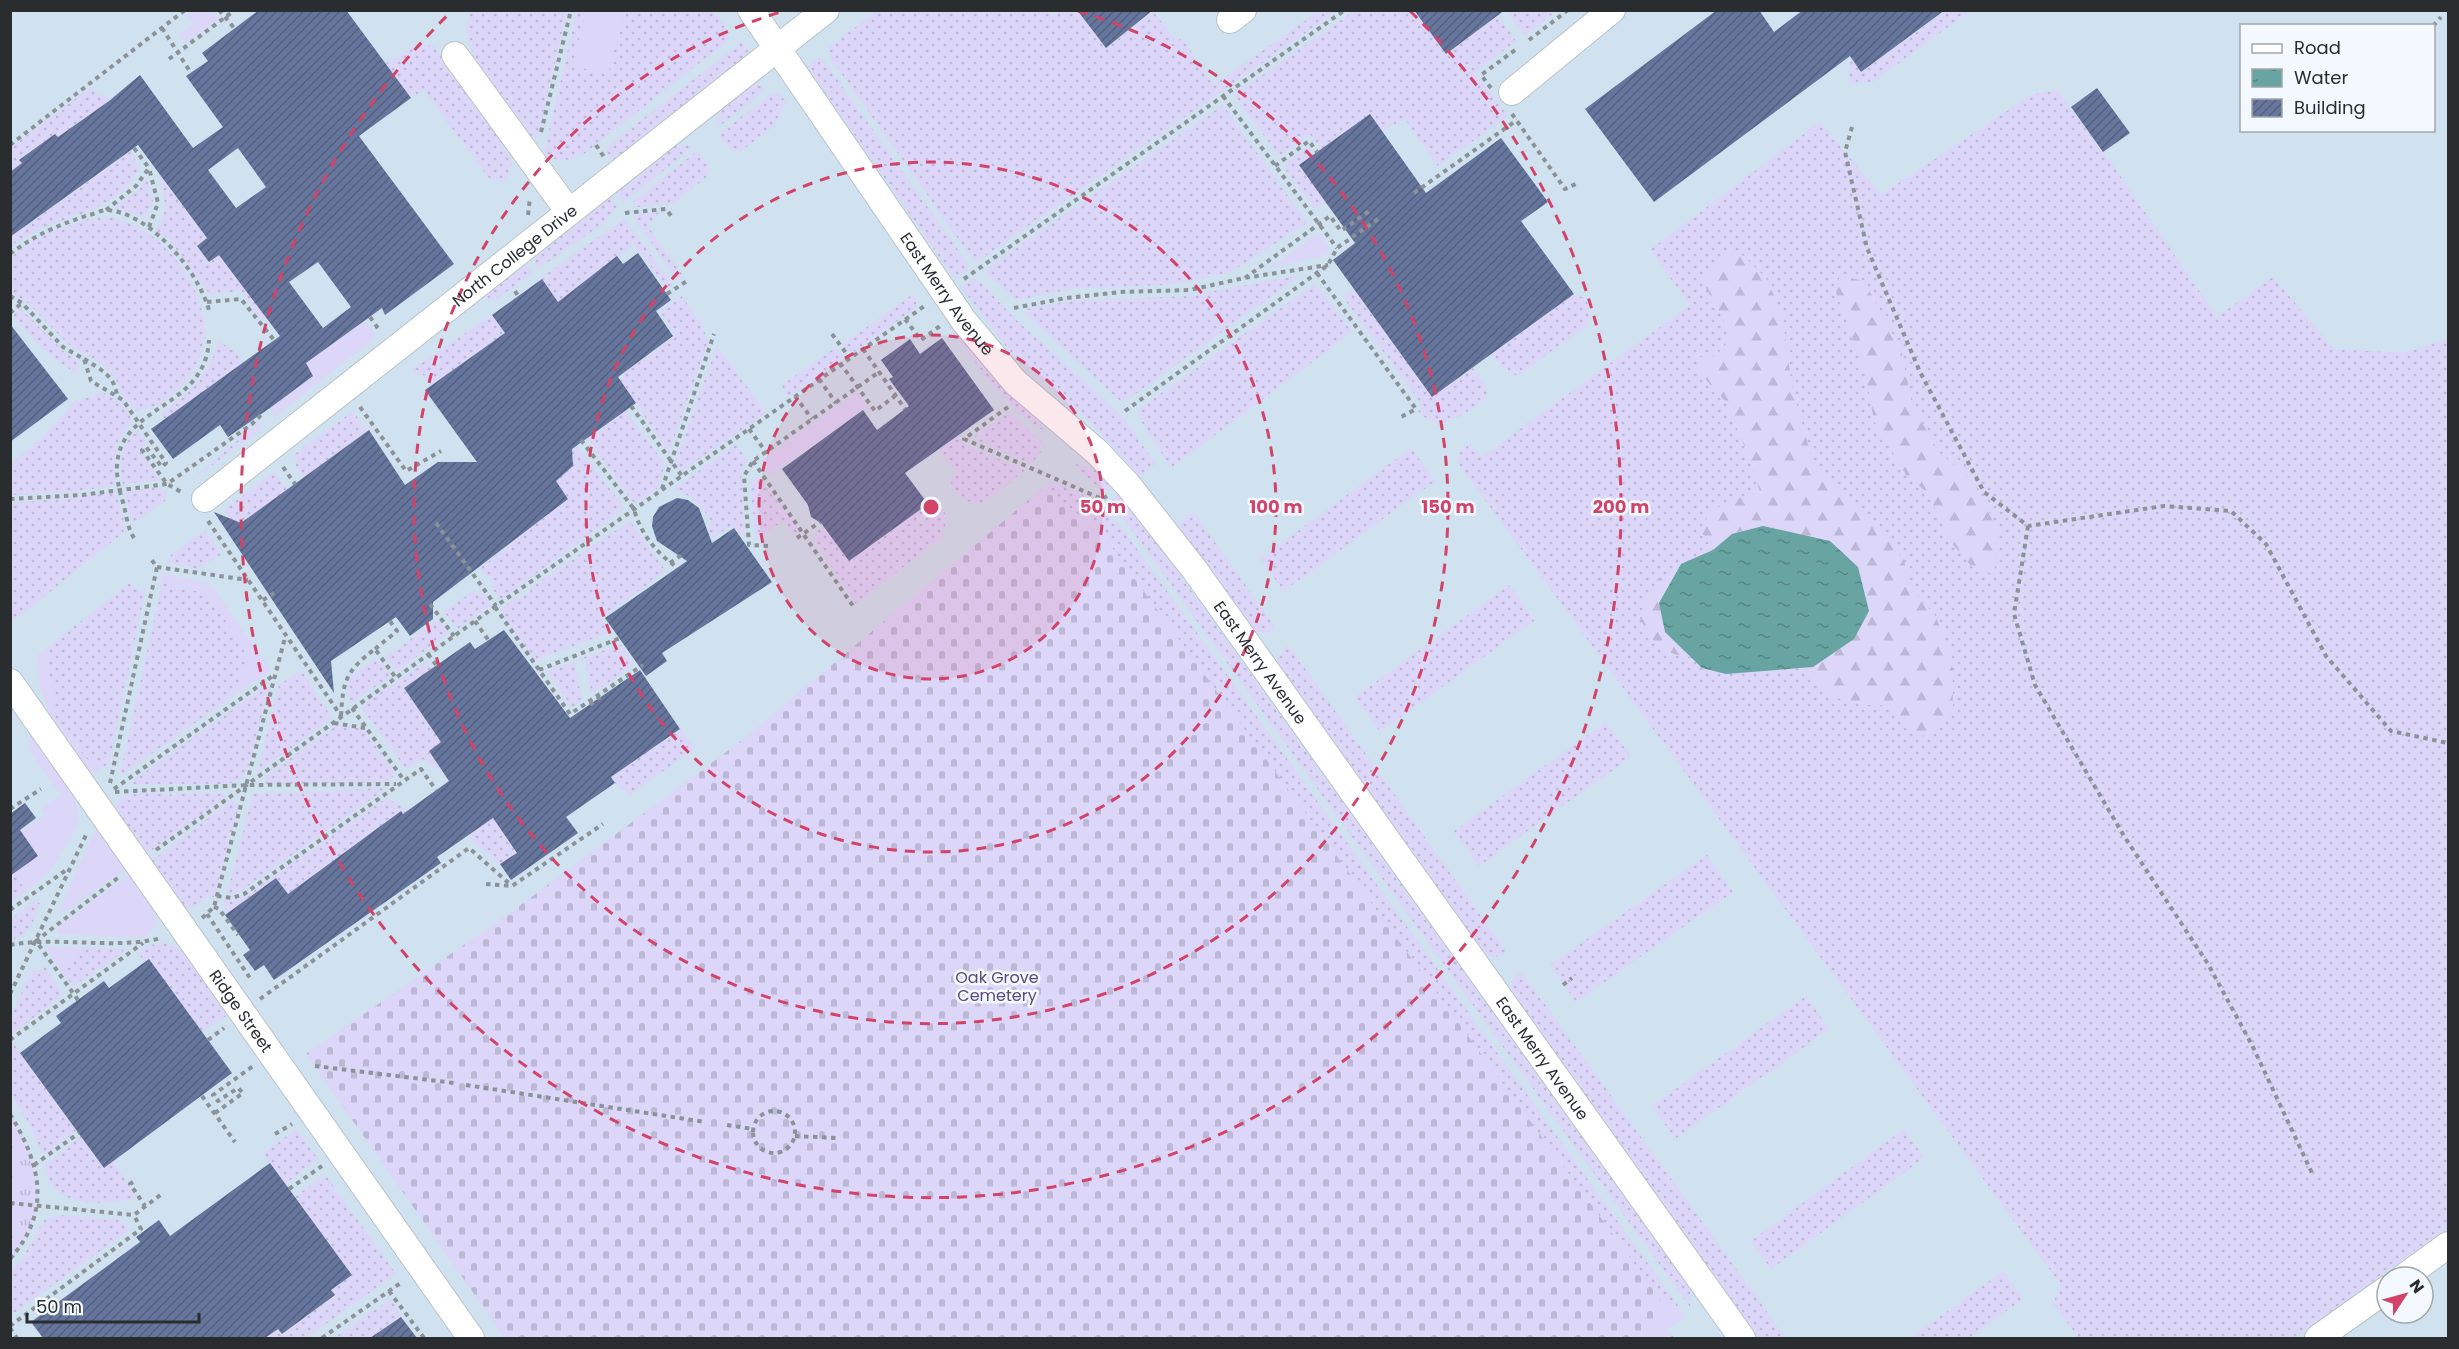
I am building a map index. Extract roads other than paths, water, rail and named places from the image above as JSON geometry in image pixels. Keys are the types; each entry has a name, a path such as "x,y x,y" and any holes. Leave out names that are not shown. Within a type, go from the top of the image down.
{"street":[{"name":"East Merry Avenue","path":"751,10 964,321 1015,382 1097,452 1128,485 1194,569 1742,1338"},
{"name":"North College Drive","path":"199,504 826,10"},
{"path":"1505,98 1612,10"},
{"path":"455,55 569,212"},
{"name":"Ridge Street","path":"10,682 103,800 138,863 243,1014 259,1054 471,1338"},
{"path":"2420,1265 2448,1245"},
{"path":"2318,1338 2375,1298"}],"water":[{"path":"1763,526 1830,541 1858,567 1869,611 1854,639 1813,667 1726,674 1702,668 1665,632 1659,603 1681,564 1713,550 1732,534"}],"park label":[{"name":"Oak Grove Cemetery","path":"997,986"}]}
